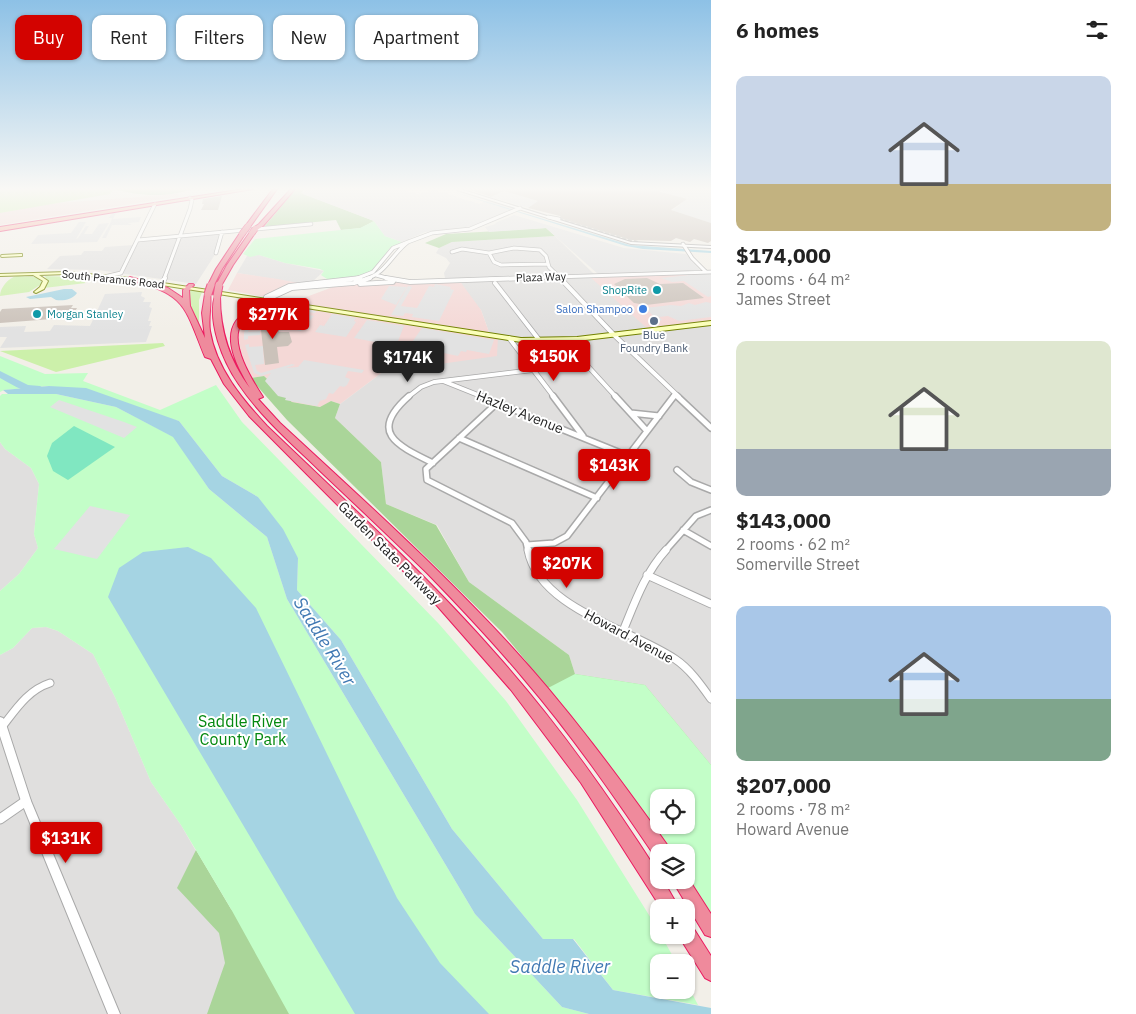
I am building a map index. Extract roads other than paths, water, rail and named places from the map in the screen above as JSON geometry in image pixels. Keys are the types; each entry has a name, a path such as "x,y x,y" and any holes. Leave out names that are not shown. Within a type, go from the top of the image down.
{"highway":[{"name":"Garden State Parkway","path":"240,236 219,269 208,294 206,322 210,345 220,371 238,399 259,423 436,598 496,662 549,727 580,769 614,818 665,899"},
{"name":"Garden State Parkway","path":"250,236 230,264 219,285 217,296 218,332 232,370 263,411 453,593 507,650 568,722 656,844"},
{"path":"130,279 157,284 171,290 182,298 214,368 238,399"},
{"path":"188,308 185,295 189,286"},
{"path":"270,299 245,317 237,326 238,354 246,376 260,398 310,457"},
{"path":"245,317 267,307 290,303"},
{"path":"686,889 711,929"},
{"path":"693,944 710,971"}],"main road":[{"path":"1,256 20,255"},
{"path":"1,256 10,257 13,261"},
{"name":"South Paramus Road","path":"0,270 75,269 121,273 189,286"},
{"name":"South Paramus Road","path":"0,274 67,273 189,286"},
{"path":"28,274 38,275 46,280 42,288 36,292"},
{"path":"189,286 509,338 540,341 614,335 711,323"}],"street":[{"path":"108,276 121,273 140,236"},
{"path":"138,240 178,236"},
{"path":"164,280 181,236"},
{"path":"216,253 221,236"},
{"path":"270,299 279,288 292,284 347,281 372,274 391,249 423,236"},
{"path":"608,236 626,242 711,247"},
{"path":"270,299 292,288 363,281 383,271 400,247 408,242"},
{"path":"638,242 650,244"},
{"path":"684,246 709,272"},
{"path":"452,252 462,249 489,253 499,250 537,249 547,256 548,264 559,277 614,335 711,428"},
{"path":"489,253 494,262 501,265 548,264"},
{"path":"386,257 392,258"},
{"name":"Plaza Way","path":"372,274 395,281 410,282 709,272"},
{"path":"340,284 410,282"},
{"path":"494,283 540,341"},
{"path":"509,338 584,438"},
{"path":"564,340 647,431"},
{"path":"497,403 433,463 398,443 390,434 388,423 390,413 416,390 428,384 442,380 532,370"},
{"name":"Hazley Avenue","path":"468,391 464,384 470,377"},
{"name":"Hazley Avenue","path":"442,380 628,456"},
{"path":"528,545 554,543 567,536 675,394"},
{"path":"630,413 659,416"},
{"path":"460,438 597,498"},
{"name":"Howard Avenue","path":"433,463 425,473 430,483 505,519 518,529 528,545 533,566 545,584 555,593 577,608 676,659 695,676 711,700"},
{"path":"677,470 692,482 711,490"},
{"path":"623,631 647,575 660,555 696,516 711,510"},
{"path":"683,530 711,546"},
{"path":"647,575 711,604"},
{"path":"50,683 42,685 27,697 1,724 26,801 114,1014"},
{"path":"0,819 26,801"}],"water":[{"path":"595,236 630,245 711,251 711,253 643,249"},
{"path":"72,289 77,293 70,299 62,300 56,300 51,297 30,299 26,297"},
{"name":"Saddle River","path":"49,386 86,388 179,421 222,476 258,497 283,529 298,558 297,590 341,640 452,829 543,939 573,939 613,990 650,997 650,999 662,999 711,1008 711,1014 589,1014 562,1007 475,914 287,599 267,537 209,489 173,437 116,407 56,394 8,394 3,390"},
{"path":"188,547 211,558 256,608 397,898 440,963 489,1014 355,1014 108,597 119,568 143,552"}],"waterway":[{"name":"Saddle River","path":"0,374 26,388 40,389"}],"tunnel":[{"path":"616,236 638,243"}],"place":[{"name":"ShopRite","path":"657,290"},
{"name":"Salon Shampoo","path":"643,309"},
{"name":"Morgan Stanley","path":"37,314"},
{"name":"Blue Foundry Bank","path":"654,321"}],"park label":[{"name":"Saddle River County Park","path":"243,730"}]}
